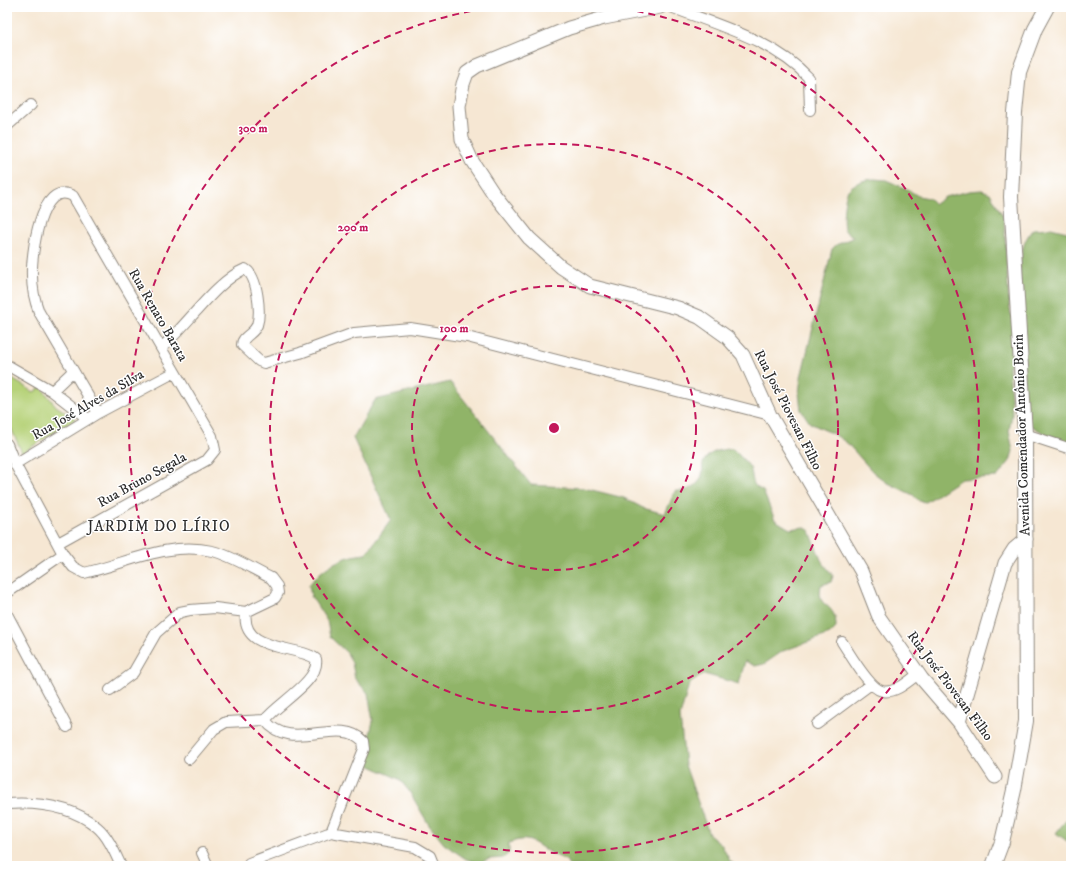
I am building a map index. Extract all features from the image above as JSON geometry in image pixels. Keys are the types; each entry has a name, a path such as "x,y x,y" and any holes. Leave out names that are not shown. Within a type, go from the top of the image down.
{"main road":[{"name":"Avenida Comendador Antônio Borin","path":"993,866 1002,842 1014,790 1026,721 1025,434 1011,197 1015,113 1019,72 1035,29 1047,7"}],"street":[{"name":"Rua José Piovesan Filho","path":"660,7 604,18 569,28 477,66 467,73 462,84 459,106 462,139 472,161 493,193 529,238 562,267 590,286 678,308 699,317 727,337 743,355 770,416 860,571 879,617 918,674 959,722 995,777"},
{"path":"671,7 768,46 800,69 809,78 810,110"},
{"path":"7,126 31,105"},
{"name":"Rua Renato Barata","path":"73,371 39,312 33,296 32,274 33,252 46,207 52,197 67,193 73,196 212,436 215,450"},
{"path":"161,348 172,339 212,295 235,275 245,270 248,271 257,286 257,319 254,329 243,340 242,345 259,361 264,363 300,353 354,333 410,328 467,337 770,416"},
{"path":"7,365 52,391 88,419"},
{"path":"52,391 73,371 98,413"},
{"name":"Rua José Alves da Silva","path":"15,464 98,413 175,372"},
{"path":"1025,434 1071,449"},
{"path":"7,444 15,464 63,554 73,567 84,573 136,557 176,549 194,549 214,551 271,578 277,586 278,593 275,598 270,602 246,612 215,608 180,612 156,633 133,673 110,690"},
{"name":"Rua Bruno Segala","path":"58,543 207,460 215,450"},
{"path":"959,722 1005,563 1014,549 1026,539"},
{"path":"7,593 63,554"},
{"path":"189,759 214,729 226,722 265,720 272,711 298,690 314,673 318,665 316,659 302,651 283,650 263,643 250,632 245,620 246,612"},
{"path":"7,614 67,727"},
{"path":"842,642 871,684 882,691 891,690 907,683 918,674"},
{"path":"817,724 871,684"},
{"path":"265,720 270,727 281,732 296,735 350,732 364,741 364,749 331,832"},
{"path":"7,804 50,805 77,814 98,827 113,849 121,866"},
{"path":"249,863 331,832 415,847 430,856 434,866"},
{"path":"202,853 208,866"}],"green space":[{"path":"874,179 886,180 907,189 918,196 929,198 935,204 945,197 969,191 982,190 990,193 1004,218 1009,303 1014,330 1020,302 1021,257 1027,237 1033,229 1051,228 1071,233 1071,442 1047,435 1030,425 1014,358 1012,359 1009,367 1012,414 1009,431 1013,451 1010,461 997,477 961,479 926,502 919,501 913,495 886,482 873,472 847,443 837,436 810,423 801,410 799,393 801,377 832,249 836,245 853,238 853,236 846,232 843,225 845,197 848,190 857,183"},
{"path":"7,376 34,392 41,387 56,406 76,419 22,453 7,419"},
{"path":"450,382 531,485 584,488 624,498 643,508 665,514 675,491 688,490 698,483 702,475 703,463 708,456 720,450 733,449 749,466 755,486 763,491 775,520 790,529 804,527 810,531 821,560 833,576 831,582 821,585 820,597 832,611 836,620 836,628 830,634 783,651 764,664 755,666 745,661 739,684 704,674 689,684 680,717 685,765 709,834 721,844 730,861 736,866 569,866 567,861 533,842 525,840 509,843 509,853 503,858 489,859 479,863 466,859 444,844 429,825 409,791 399,779 366,764 365,755 373,721 368,693 355,679 352,663 347,653 330,637 327,621 311,596 309,585 321,572 334,563 349,557 366,554 391,520 353,438 375,400"},
{"path":"1071,814 1071,844 1056,833"}],"district":[{"name":"JARDIM DO LÍRIO","path":"159,526"}]}
